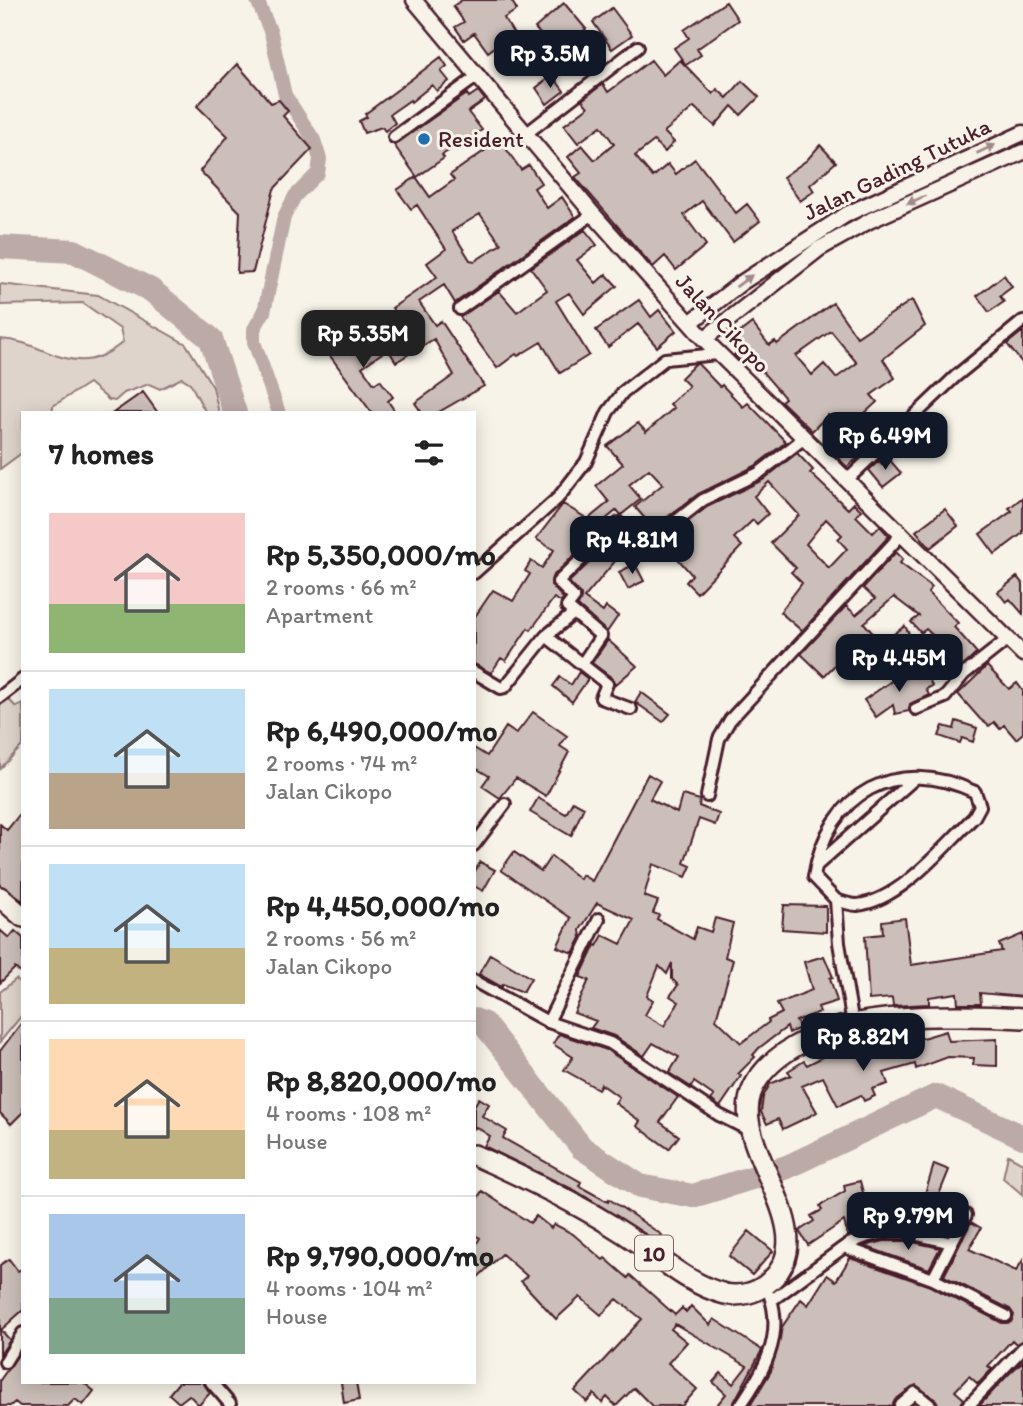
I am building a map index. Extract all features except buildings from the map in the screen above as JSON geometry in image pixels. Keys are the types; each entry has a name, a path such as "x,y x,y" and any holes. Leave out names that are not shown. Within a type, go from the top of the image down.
{"highway":[{"path":"0,897 21,915"},
{"path":"769,1292 785,1263 787,1234 754,1136 749,1105 751,1094 766,1070 804,1041 853,1024 909,1019 1023,1018"},
{"name":"10","path":"476,1156 578,1206 700,1285 727,1294 769,1292"}],"street":[{"name":"Jalan Cikopo","path":"414,0 593,214 704,340 1023,654"},
{"path":"527,133 638,47"},
{"path":"394,137 479,75"},
{"name":"Jalan Gading Tutuka","path":"690,323 741,283 847,214 1023,133"},
{"name":"Jalan Gading Tutuka","path":"704,340 819,249 871,220 1023,152"},
{"path":"460,309 593,214"},
{"path":"846,481 956,376 1023,321"},
{"path":"476,571 558,498 596,444 614,402 623,392 665,359 718,354"},
{"path":"582,664 601,636 567,607 574,598 558,582 619,523 639,544 665,530 703,500 759,473 803,439"},
{"path":"707,796 723,729 901,535"},
{"path":"476,673 501,688 505,687 546,636 574,613"},
{"path":"546,636 607,684 601,698 632,709"},
{"path":"916,709 945,697 964,674 1008,639"},
{"path":"0,697 21,680"},
{"path":"816,866 914,779"},
{"path":"914,779 955,782 975,792 980,806 974,817 914,875 885,895 857,905 836,900 814,877 816,866 832,823 851,801 867,788 914,779"},
{"path":"476,842 505,804"},
{"path":"836,900 839,943 853,1024"},
{"path":"548,1022 572,979 599,919"},
{"path":"476,982 548,1022 610,1043 754,1136"},
{"path":"933,1279 966,1216"},
{"path":"740,1406 758,1381 771,1350 769,1292 865,1236 883,1232 925,1236 951,1243"},
{"path":"844,1247 933,1279 1006,1316"},
{"path":"2,1362 21,1336"},
{"path":"968,1406 1023,1348"},
{"path":"213,1384 230,1404"},
{"path":"900,1406 915,1393 931,1406"}],"shaded area":[{"path":"0,284 98,295 186,344 213,387 219,411 205,411 190,383 182,378 160,389 149,384 124,393 115,401 109,400 89,383 53,406 52,411 21,411 21,453 0,469 0,339 17,341 75,360 90,360 106,354 123,342 120,329 83,303 0,305"},
{"path":"0,690 16,707 21,705 21,747 0,769"},
{"path":"16,979 21,984 21,1016 0,1042 0,992"},
{"path":"1008,1155 1023,1163 1023,1195 1003,1178"}],"waterway":[{"path":"257,0 271,33 285,95 314,140 320,159 318,173 295,196 284,217 264,312 254,329 254,342 278,411"},
{"path":"0,247 74,251 151,290 211,339 234,411"},
{"path":"476,1021 484,1024 582,1148 640,1186 693,1196 787,1167 936,1096 1023,1137"}],"place":[{"name":"Resident","path":"424,139"}]}
